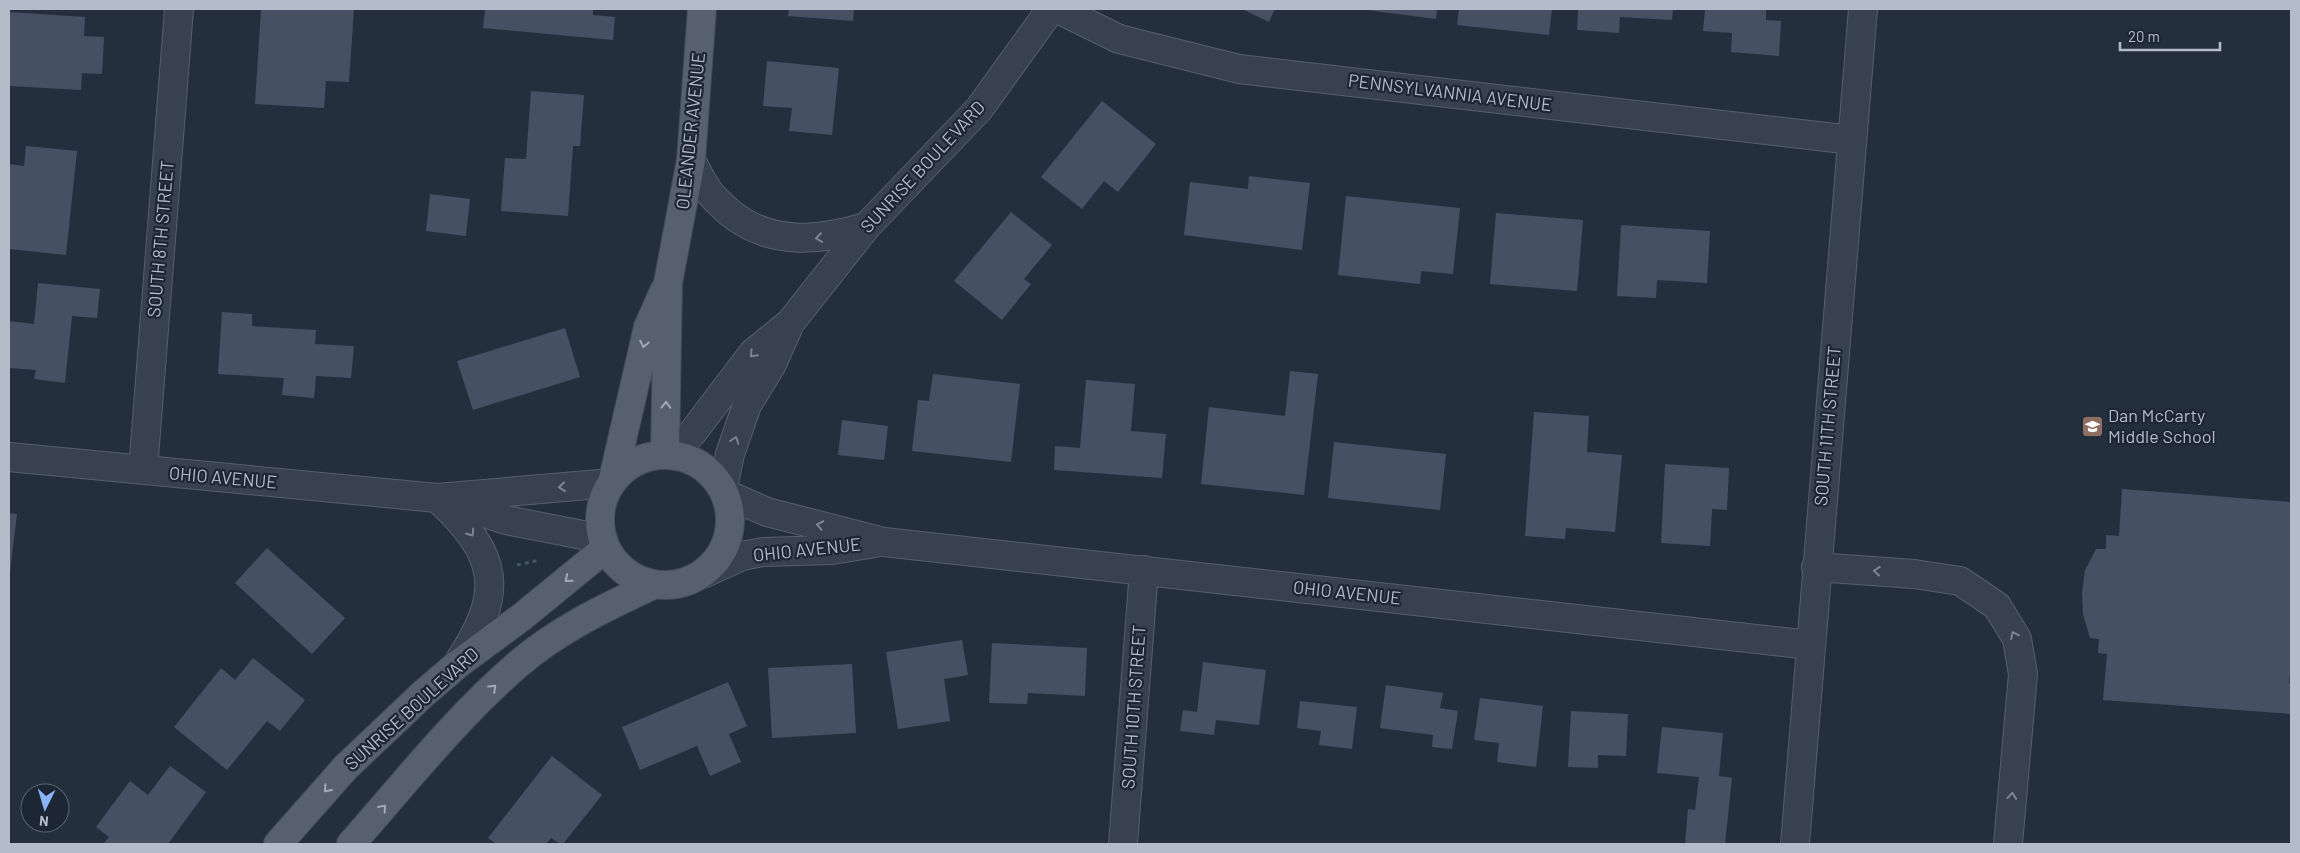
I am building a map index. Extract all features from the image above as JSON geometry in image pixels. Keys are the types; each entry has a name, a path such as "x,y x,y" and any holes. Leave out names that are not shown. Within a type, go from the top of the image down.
{"main road":[{"name":"OLEANDER AVENUE","path":"669,454 668,283 691,160 702,9"},
{"name":"OLEANDER AVENUE","path":"612,481 648,327 668,283"},
{"path":"669,454 692,460 704,467 725,491 731,512 731,529 726,546 716,561 703,574 688,581 672,585 655,584 640,580 626,572 604,544 601,510 612,481 628,465 646,457 669,454"},
{"name":"SUNRISE BOULEVARD","path":"278,844 346,768 458,664 523,616 604,544"},
{"path":"351,844 463,718 516,666 550,640 594,613 655,584"}],"street":[{"name":"SOUTH 8TH STREET","path":"143,470 179,9"},
{"name":"SUNRISE BOULEVARD","path":"669,454 693,432 752,353 790,323 866,227 979,110 1051,9"},
{"name":"PENNSYLVANNIA AVENUE","path":"1058,9 1119,39 1240,69 1852,140"},
{"name":"SOUTH 11TH STREET","path":"1795,844 1816,567 1863,9"},
{"path":"691,160 706,189 719,203 738,219 758,230 783,238 811,239 839,235 866,227"},
{"name":"SUNRISE BOULEVARD","path":"725,491 730,454 747,406 771,366 790,323"},
{"name":"OHIO AVENUE","path":"9,457 437,498 612,481"},
{"name":"OHIO AVENUE","path":"725,491 767,512 884,542 1810,645"},
{"name":"OHIO AVENUE","path":"437,498 506,520 604,544"},
{"path":"437,498 471,532 482,552 488,572 489,596 485,614 476,635 458,664"},
{"name":"OHIO AVENUE","path":"703,574 742,556 763,552 832,550 884,542"},
{"path":"1816,567 1914,574 1960,581 1998,606 2017,639 2023,674 2008,844"},
{"name":"SOUTH 10TH STREET","path":"1124,844 1144,570"}],"building":[{"path":"261,9 354,9 349,82 326,81 324,108 255,104"},
{"path":"485,9 593,9 593,15 615,17 613,40 483,28"},
{"path":"789,9 854,9 853,21 788,16"},
{"path":"1242,9 1275,9 1269,22"},
{"path":"1359,9 1437,9 1436,19"},
{"path":"1459,9 1552,9 1549,35 1457,25"},
{"path":"1578,9 1673,9 1672,20 1620,17 1619,33 1577,30"},
{"path":"1705,9 1766,9 1766,20 1781,21 1779,56 1731,52 1732,33 1703,31"},
{"path":"9,12 85,17 84,36 104,37 102,74 82,73 81,90 9,86"},
{"path":"767,61 839,68 832,135 789,131 792,108 763,106"},
{"path":"531,91 584,95 580,146 573,146 568,216 501,211 505,158 526,159"},
{"path":"1102,101 1156,144 1118,192 1104,181 1082,209 1041,177"},
{"path":"26,146 77,151 66,255 9,249 9,164 24,166"},
{"path":"1249,176 1310,183 1302,250 1184,235 1190,182 1248,189"},
{"path":"430,194 470,199 466,236 426,231"},
{"path":"1346,196 1460,208 1453,274 1421,271 1420,284 1338,275"},
{"path":"1011,212 1052,245 1024,279 1031,284 1002,320 954,281"},
{"path":"1496,213 1583,220 1577,291 1490,284"},
{"path":"1621,225 1710,231 1707,283 1657,280 1656,298 1617,296"},
{"path":"38,283 100,289 97,318 72,316 65,383 34,379 36,370 9,368 9,321 34,324"},
{"path":"222,312 252,314 252,326 316,330 315,344 354,346 351,378 316,376 314,398 282,395 284,378 218,374"},
{"path":"565,328 580,377 473,410 457,361"},
{"path":"1290,371 1318,374 1304,495 1201,484 1209,407 1285,416"},
{"path":"933,374 1020,384 1011,462 912,451 918,400 929,401"},
{"path":"1086,380 1135,384 1131,431 1166,434 1162,478 1054,470 1055,446 1080,448"},
{"path":"1534,412 1589,416 1587,452 1622,455 1615,532 1566,528 1565,539 1525,536"},
{"path":"842,420 888,426 884,460 838,455"},
{"path":"1334,442 1446,454 1440,510 1328,498"},
{"path":"1665,464 1729,468 1727,510 1712,509 1710,546 1661,543"},
{"path":"2122,489 2291,502 2291,662 2289,683 2291,684 2291,714 2103,700 2107,654 2098,653 2099,639 2090,638 2083,614 2082,593 2085,570 2096,549 2106,549 2106,535 2119,536"},
{"path":"9,513 17,514 10,572 9,572"},
{"path":"267,548 345,618 312,654 235,583"},
{"path":"962,640 968,675 944,679 950,721 898,729 886,652"},
{"path":"992,643 1087,648 1085,696 1028,693 1027,704 989,703"},
{"path":"253,658 305,700 280,731 267,721 227,770 174,727 221,668 235,680"},
{"path":"1203,662 1266,670 1259,725 1216,720 1214,735 1180,731 1183,710 1197,712"},
{"path":"852,664 856,733 772,738 768,668"},
{"path":"728,682 747,726 729,734 741,762 710,776 697,746 640,770 622,727"},
{"path":"1386,685 1443,693 1440,708 1458,711 1452,749 1432,747 1433,735 1380,728"},
{"path":"1480,698 1543,706 1536,767 1497,762 1499,743 1474,740"},
{"path":"1300,701 1357,707 1352,749 1319,745 1321,731 1297,728"},
{"path":"1571,711 1628,714 1626,756 1598,755 1598,768 1568,767"},
{"path":"1662,727 1723,733 1719,776 1732,778 1725,844 1685,844 1688,809 1695,810 1699,777 1657,773"},
{"path":"552,756 602,795 563,844 551,838 546,844 496,844 488,838"},
{"path":"170,766 206,792 168,844 103,844 109,837 96,827 130,781 148,795"}],"place":[{"name":"Dan McCarty Middle School","path":"2092,426"}]}
